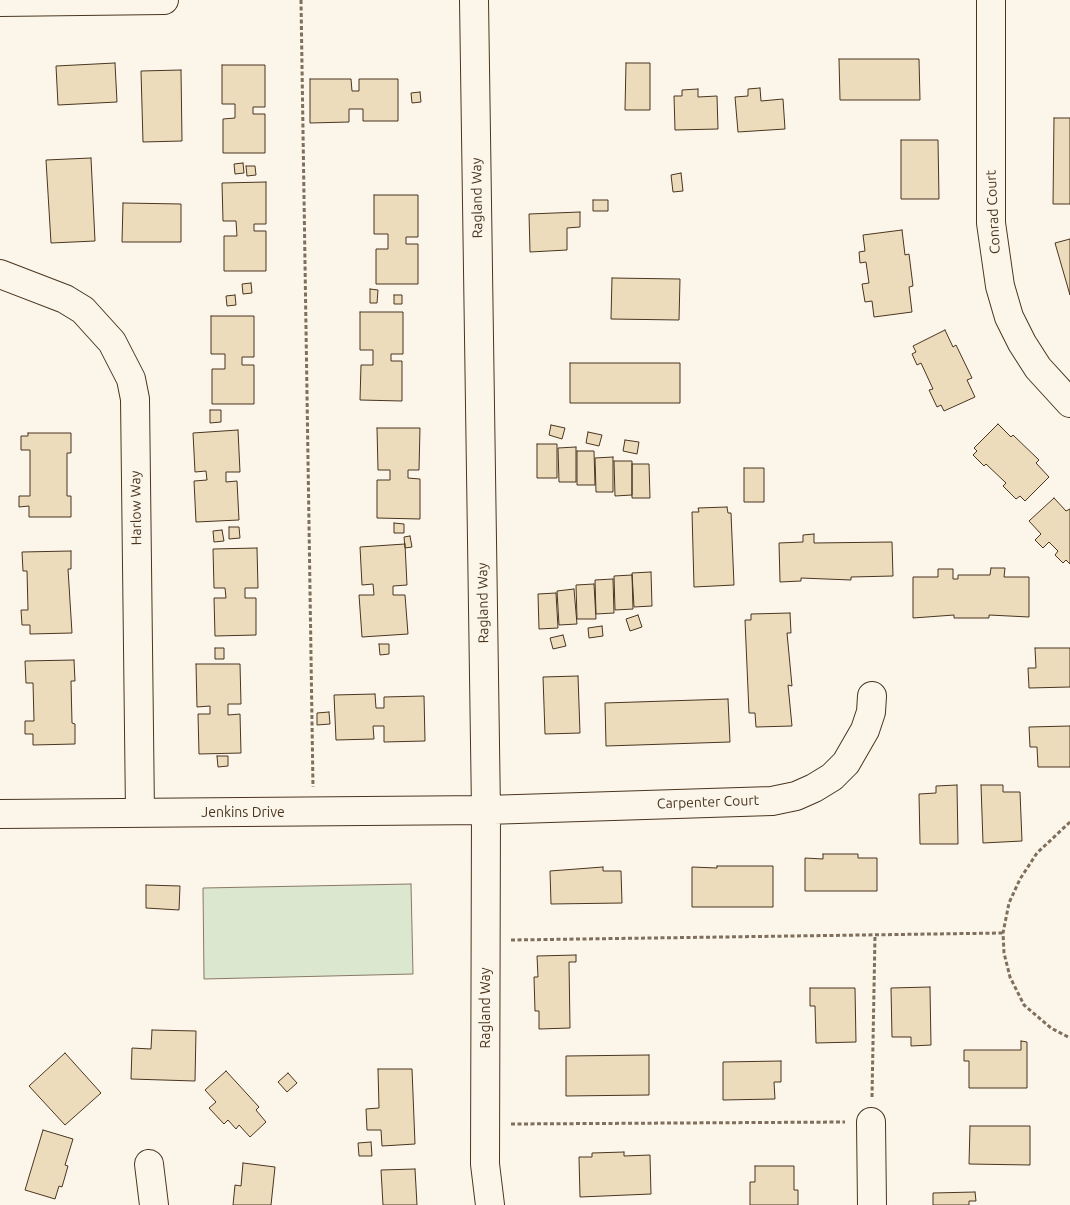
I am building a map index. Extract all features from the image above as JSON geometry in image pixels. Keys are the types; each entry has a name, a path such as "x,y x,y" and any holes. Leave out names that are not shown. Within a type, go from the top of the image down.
{"street":[{"path":"0,2 164,0"},
{"name":"Ragland Way","path":"474,0 486,810 485,1164 490,1205"},
{"name":"Conrad Court","path":"991,0 991,222 1000,286 1009,316 1022,343 1038,368 1070,403"},
{"name":"Harlow Way","path":"0,274 65,299 84,310 112,342 131,379 135,399 140,813"},
{"name":"Carpenter Court","path":"486,810 772,801 796,796 832,777 846,763 857,747 865,730 871,712 872,696"},
{"name":"Jenkins Drive","path":"0,814 486,810"},
{"path":"871,1122 872,1205"},
{"path":"149,1164 154,1205"}],"path":[{"path":"301,0 313,812"},
{"path":"1070,822 1037,853 1020,879 1009,903 1003,933 1004,953 1010,977 1024,1005 1051,1028 1070,1038"},
{"path":"486,940 1003,933"},
{"path":"485,1124 871,1122 876,935"}],"green space":[{"path":"411,884 413,974 204,979 203,888"}],"building":[{"path":"839,59 919,59 920,100 840,100"},
{"path":"115,63 117,102 58,105 56,66"},
{"path":"626,63 650,63 650,110 625,110"},
{"path":"222,65 265,65 265,107 253,107 253,114 265,114 265,153 223,153 223,119 235,118 235,104 222,104"},
{"path":"181,70 182,141 143,142 141,71"},
{"path":"310,79 351,79 352,91 359,91 359,79 398,79 398,121 363,121 363,109 349,109 349,122 310,123"},
{"path":"760,88 761,101 783,99 785,129 738,132 735,97 748,96 748,89"},
{"path":"698,89 698,97 717,96 718,129 675,130 674,96 682,96 682,90"},
{"path":"420,92 421,102 412,103 411,93"},
{"path":"1054,118 1070,118 1070,204 1053,204"},
{"path":"901,140 938,140 939,199 901,199"},
{"path":"91,158 95,241 51,243 46,160"},
{"path":"243,163 244,173 235,174 234,164"},
{"path":"246,166 255,166 256,175 247,176"},
{"path":"681,173 683,191 673,192 671,175"},
{"path":"266,182 266,224 254,224 254,231 266,231 266,271 224,271 224,236 237,236 236,221 223,221 222,183"},
{"path":"374,195 418,195 418,237 406,237 406,244 418,244 418,284 376,284 376,249 388,249 388,234 374,234"},
{"path":"593,200 608,200 608,211 593,211"},
{"path":"123,203 181,204 181,242 122,242"},
{"path":"580,212 580,227 567,228 567,250 530,252 529,214"},
{"path":"902,230 905,255 909,254 913,286 909,287 912,312 874,317 872,301 865,302 862,284 869,283 866,262 860,263 859,252 865,251 863,235"},
{"path":"1070,239 1070,295 1055,243"},
{"path":"612,278 680,279 679,320 611,319"},
{"path":"251,283 252,293 243,294 242,284"},
{"path":"370,289 378,290 377,303 370,303"},
{"path":"235,295 236,305 227,306 226,296"},
{"path":"394,295 402,295 402,304 394,304"},
{"path":"360,312 403,312 403,354 391,354 391,361 402,361 402,401 360,400 361,365 373,365 373,350 360,350"},
{"path":"211,316 254,316 254,357 242,357 242,365 254,365 254,404 212,404 212,369 225,369 225,354 211,354"},
{"path":"945,330 953,347 956,345 972,378 967,380 975,397 944,411 941,405 937,407 929,390 933,389 921,363 917,365 912,354 916,352 913,346"},
{"path":"570,363 680,363 680,403 570,403"},
{"path":"210,410 221,410 221,422 210,423"},
{"path":"998,424 1011,437 1013,435 1039,460 1036,463 1049,477 1025,501 1020,496 1016,499 1003,486 1006,483 986,464 984,466 973,455 977,451 974,448"},
{"path":"551,425 565,428 562,439 549,435"},
{"path":"377,428 420,428 419,470 408,470 408,478 420,479 420,519 377,518 377,480 390,480 390,470 378,470"},
{"path":"238,430 240,472 226,472 226,482 237,481 239,520 196,522 194,481 207,480 206,471 195,472 193,433"},
{"path":"588,432 602,435 599,446 586,443"},
{"path":"28,433 71,433 71,453 67,453 67,496 71,496 71,517 29,517 29,506 19,507 19,496 30,496 30,450 21,450 21,436 28,436"},
{"path":"625,440 639,442 637,454 623,451"},
{"path":"537,444 557,444 557,478 537,478"},
{"path":"576,447 576,482 559,482 558,448"},
{"path":"577,451 594,451 595,485 577,485"},
{"path":"613,457 613,492 596,492 595,458"},
{"path":"614,461 632,461 632,495 615,496"},
{"path":"632,464 649,464 650,498 632,498"},
{"path":"744,468 764,468 764,502 744,502"},
{"path":"1054,498 1066,511 1070,509 1070,564 1066,560 1063,563 1055,555 1058,551 1049,542 1043,548 1035,540 1041,534 1029,521"},
{"path":"727,507 728,513 731,513 734,585 694,587 692,512 699,512 698,508"},
{"path":"394,523 404,524 404,533 394,533"},
{"path":"229,527 239,527 240,538 229,539"},
{"path":"222,530 224,541 214,542 213,531"},
{"path":"814,534 814,543 892,542 893,576 851,577 851,580 801,578 801,581 780,582 779,543 803,542 803,535"},
{"path":"410,536 412,547 405,548 404,537"},
{"path":"405,544 407,585 393,586 393,595 405,595 408,634 362,637 359,595 374,595 373,584 362,585 360,547"},
{"path":"257,548 258,588 245,588 245,598 256,598 256,635 215,636 214,598 226,598 225,588 214,588 213,549"},
{"path":"71,551 71,569 68,569 72,633 30,634 30,625 22,625 21,610 28,610 27,571 23,571 22,552"},
{"path":"991,568 1005,568 1004,577 1029,577 1029,617 989,615 989,618 954,618 954,615 913,618 913,577 938,577 938,569 953,569 953,579 958,579 958,575 990,575"},
{"path":"651,572 652,606 634,607 632,573"},
{"path":"632,575 633,609 615,610 614,576"},
{"path":"613,579 614,613 596,614 595,580"},
{"path":"594,584 596,619 577,619 576,585"},
{"path":"574,589 577,624 559,625 557,591"},
{"path":"556,593 558,628 539,629 538,594"},
{"path":"790,613 791,633 787,633 792,686 788,685 792,726 756,727 755,713 749,713 745,620 751,620 751,614"},
{"path":"638,615 642,627 630,631 626,619"},
{"path":"602,626 603,636 589,638 588,628"},
{"path":"563,635 566,646 553,649 550,638"},
{"path":"379,644 389,644 389,654 380,655"},
{"path":"215,648 224,648 224,659 215,659"},
{"path":"1035,648 1070,648 1070,687 1029,688 1028,668 1036,668"},
{"path":"74,660 75,681 71,681 72,723 75,724 75,744 33,745 33,734 25,734 25,721 34,721 33,683 26,683 25,661"},
{"path":"196,664 240,664 241,704 228,704 228,715 240,714 241,753 199,754 198,714 210,714 210,706 197,707"},
{"path":"578,676 580,733 545,734 543,677"},
{"path":"375,694 376,708 384,708 384,697 424,696 425,741 384,742 384,726 373,726 374,739 336,740 334,695"},
{"path":"728,699 730,742 606,746 605,703"},
{"path":"329,712 330,724 317,725 317,713"},
{"path":"1070,726 1070,767 1038,767 1037,747 1030,747 1029,727"},
{"path":"217,756 228,756 228,766 218,767"},
{"path":"957,785 958,844 920,844 919,794 936,793 936,786"},
{"path":"981,785 1003,785 1003,792 1020,792 1022,841 983,843"},
{"path":"823,854 858,854 858,858 877,858 877,891 805,891 805,858 823,859"},
{"path":"717,866 773,866 773,907 692,907 692,867 717,868"},
{"path":"603,867 603,871 621,871 622,903 551,904 550,871"},
{"path":"146,885 180,886 179,910 146,908"},
{"path":"576,955 576,962 569,962 570,1028 539,1029 539,1011 535,1011 534,977 538,977 537,956"},
{"path":"930,987 931,1045 911,1046 911,1037 892,1037 891,988"},
{"path":"810,988 855,988 856,1042 816,1043 815,1006 810,1006"},
{"path":"152,1030 196,1031 195,1081 131,1079 132,1048 151,1049"},
{"path":"1021,1041 1027,1042 1027,1088 969,1088 969,1061 964,1061 964,1050 1021,1050"},
{"path":"65,1053 101,1093 65,1125 29,1086"},
{"path":"649,1055 649,1095 566,1096 566,1056"},
{"path":"781,1061 781,1082 774,1082 775,1099 723,1100 723,1062"},
{"path":"378,1069 412,1069 415,1144 382,1146 381,1130 367,1130 366,1109 379,1108"},
{"path":"226,1071 259,1107 256,1110 266,1122 250,1137 239,1125 236,1129 228,1120 224,1124 209,1108 216,1102 205,1090"},
{"path":"288,1073 297,1083 287,1092 278,1082"},
{"path":"970,1126 1030,1126 1030,1165 969,1164"},
{"path":"43,1130 73,1139 65,1165 68,1166 62,1187 59,1186 55,1199 25,1190"},
{"path":"371,1142 372,1156 359,1156 358,1143"},
{"path":"624,1152 624,1156 650,1155 651,1194 580,1197 579,1157 592,1157 592,1153"},
{"path":"243,1163 275,1167 271,1205 233,1205 235,1185 241,1186"},
{"path":"755,1166 794,1166 794,1190 798,1190 798,1205 750,1205 750,1182 755,1182"},
{"path":"415,1169 417,1205 383,1205 381,1170"},
{"path":"975,1192 976,1201 969,1201 969,1205 933,1205 933,1193"}]}
